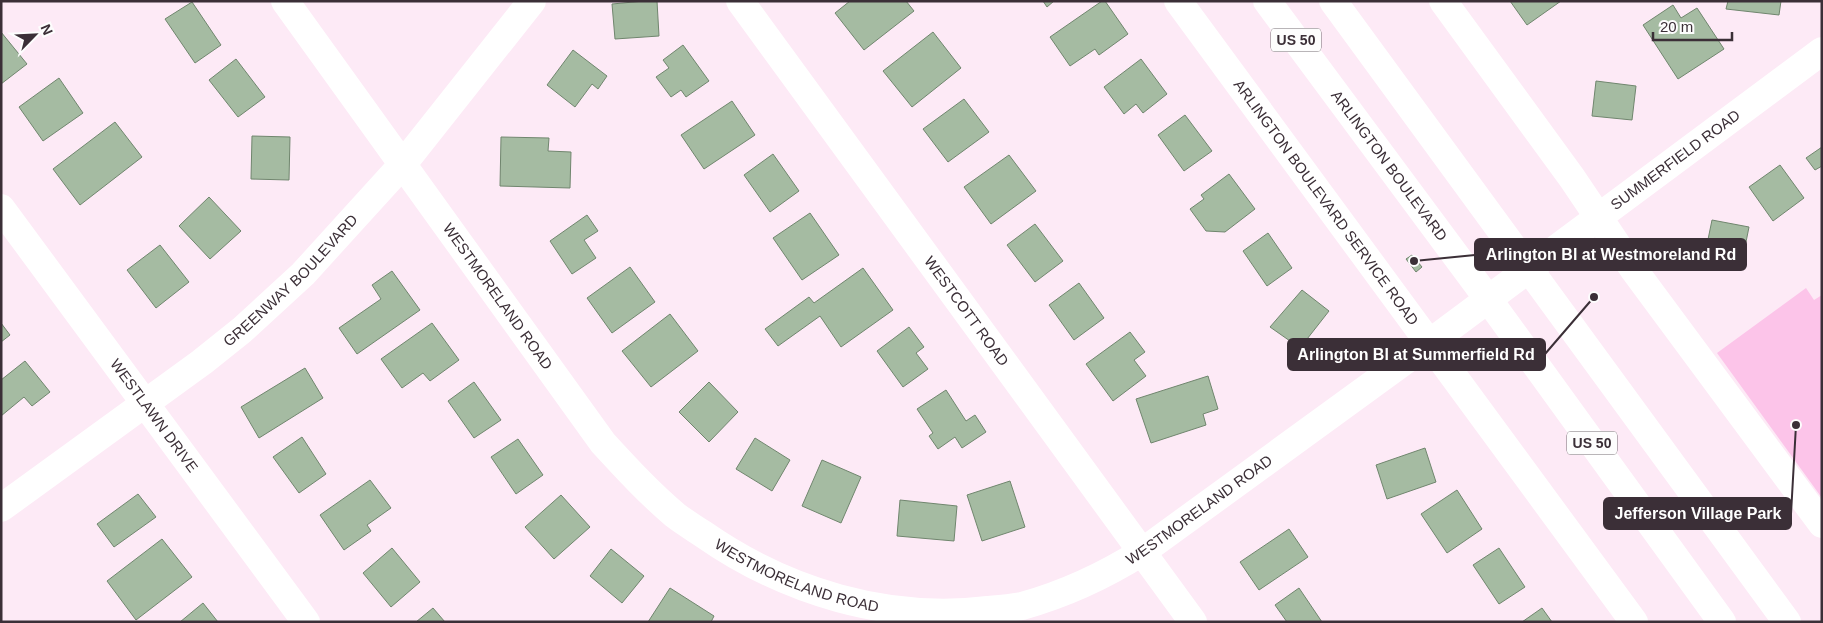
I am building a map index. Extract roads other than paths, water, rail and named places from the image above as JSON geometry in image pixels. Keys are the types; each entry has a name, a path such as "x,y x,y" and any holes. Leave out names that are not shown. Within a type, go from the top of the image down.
{"main road":[{"name":"WESTMORELAND ROAD","path":"285,1 603,443 637,481 676,516 726,550 774,576 825,596 892,609 940,613 972,612 1020,606 1068,592 1111,572 1142,552 1529,269"},
{"name":"GREENWAY BOULEVARD","path":"1,508 202,362 242,330 296,280 403,164 532,1"},
{"name":"WESTCOTT ROAD","path":"740,1 1193,622"},
{"name":"ARLINGTON BOULEVARD SERVICE ROAD","path":"1178,1 1428,344 1634,622"},
{"name":"ARLINGTON BOULEVARD","path":"1267,1 1488,299 1722,622"},
{"path":"1332,1 1787,622"},
{"path":"1442,1 1572,178 1634,270 1822,524"},
{"name":"SUMMERFIELD ROAD","path":"1529,269 1822,51"},
{"name":"WESTLAWN DRIVE","path":"1,208 306,622"}],"place":[{"name":"Arlington Bl at Westmoreland Rd","path":"1414,261"},
{"name":"Arlington Bl at Summerfield Rd","path":"1594,297"},
{"name":"Jefferson Village Park","path":"1796,425"}]}
